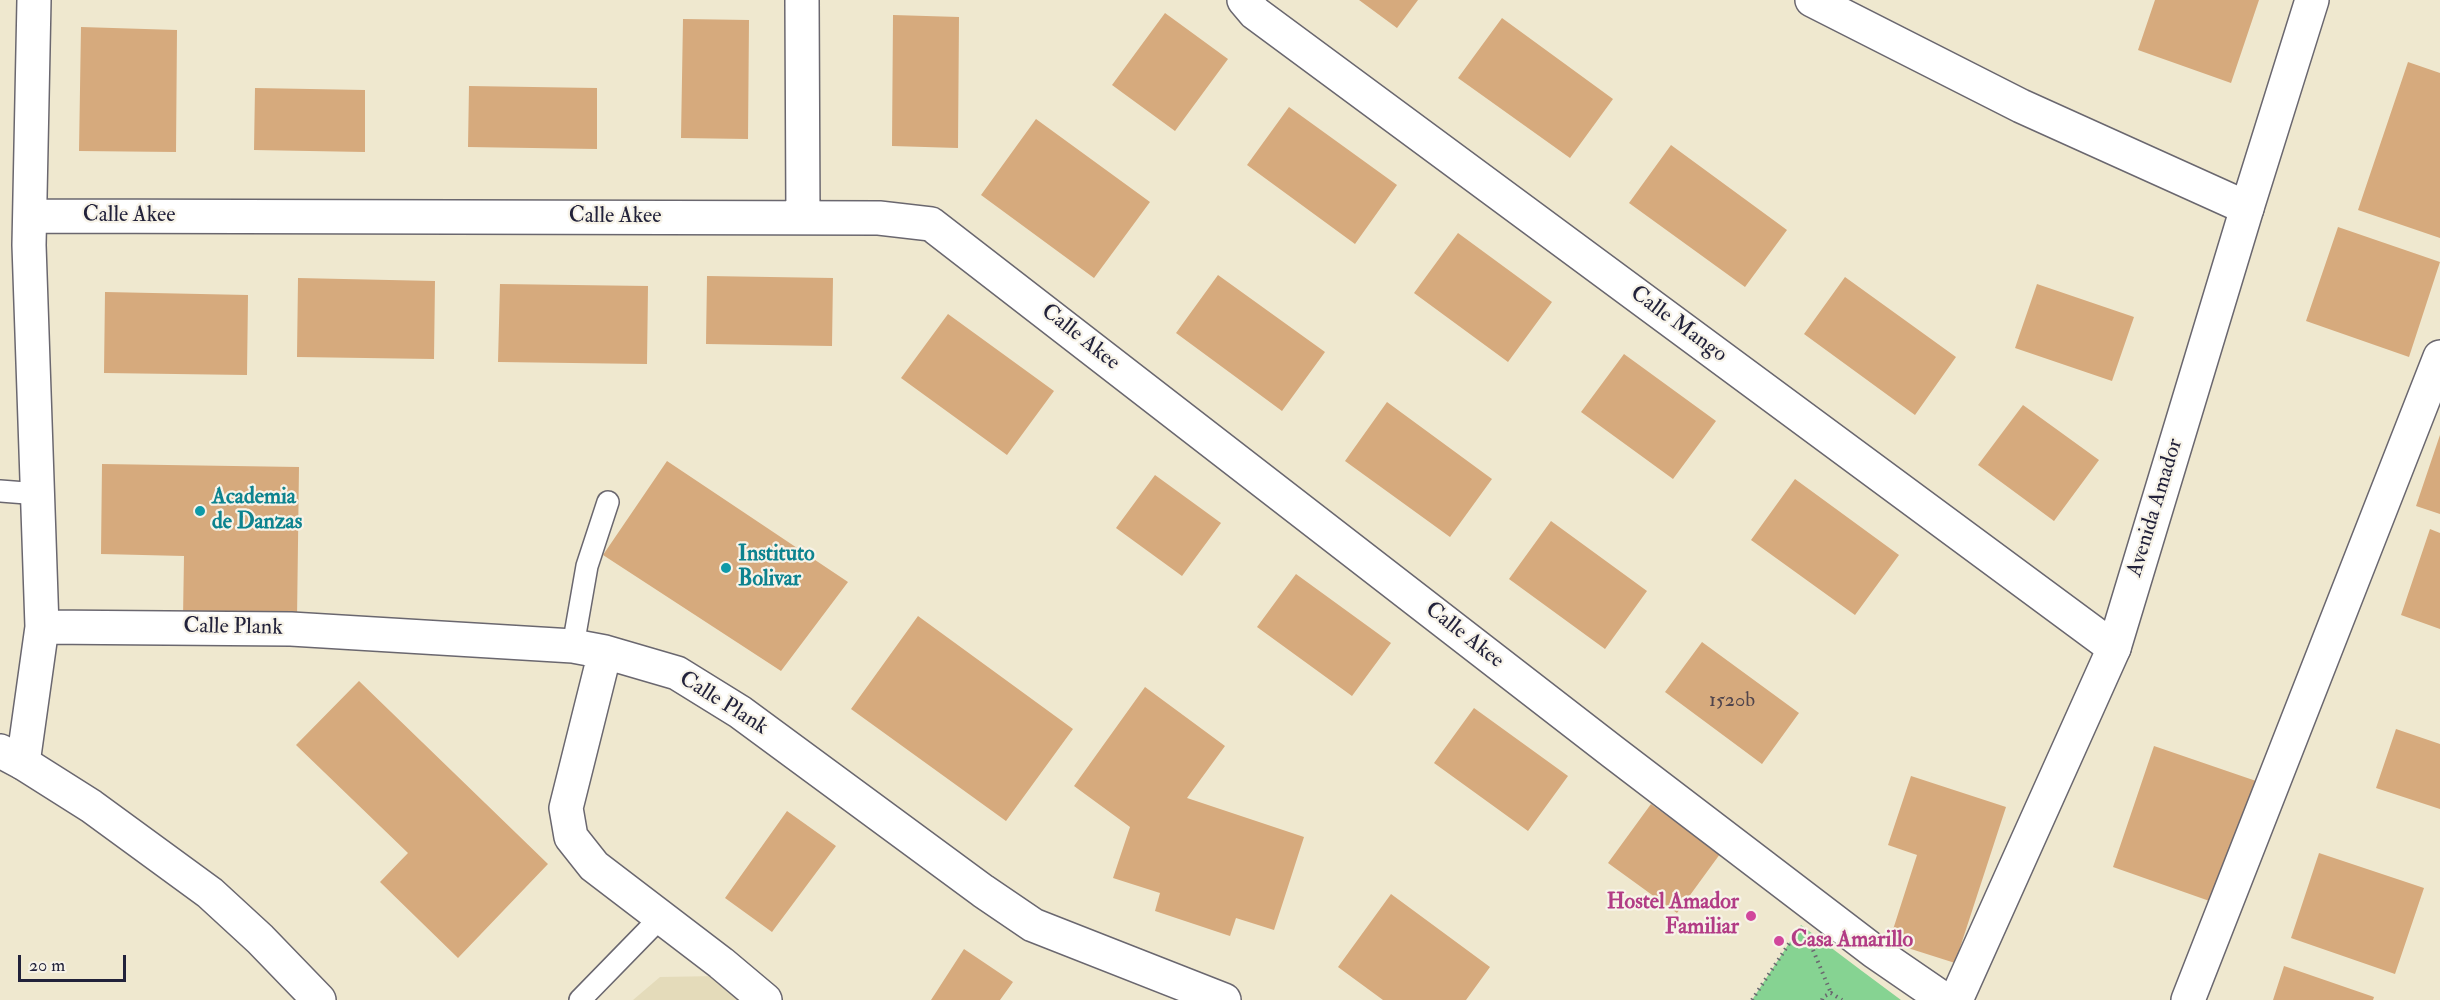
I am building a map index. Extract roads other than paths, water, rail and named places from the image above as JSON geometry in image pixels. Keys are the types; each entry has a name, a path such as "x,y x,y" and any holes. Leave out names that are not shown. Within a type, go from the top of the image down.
{"main road":[{"path":"34,0 29,245 42,627 12,757 100,812 210,893 260,939 319,1000"},
{"path":"802,0 803,218"},
{"name":"Calle Mango","path":"1244,0 1255,13 2114,648"},
{"path":"1812,0 2021,106 2247,208"},
{"name":"Avenida Amador","path":"1956,1000 2114,648 2312,0"},
{"name":"Calle Akee","path":"30,216 879,218 931,224 1641,774 1875,952 1945,1000"},
{"path":"2188,1000 2440,357"},
{"name":"Calle Plank","path":"42,627 291,629 573,646 605,652 677,673 740,712 983,891 1033,925 1224,1000"},
{"path":"605,652 566,808 571,837 594,866 721,963 765,1000"}],"lane":[{"path":"0,491 39,494"},
{"path":"573,646 587,566 608,502"},
{"path":"580,1000 660,918"}],"place":[{"name":"Academia de Danzas","path":"200,511"},
{"name":"Instituto Bolivar","path":"726,568"},
{"name":"Hostel Amador Familiar","path":"1751,916"},
{"name":"Casa Amarillo","path":"1779,941"}]}
